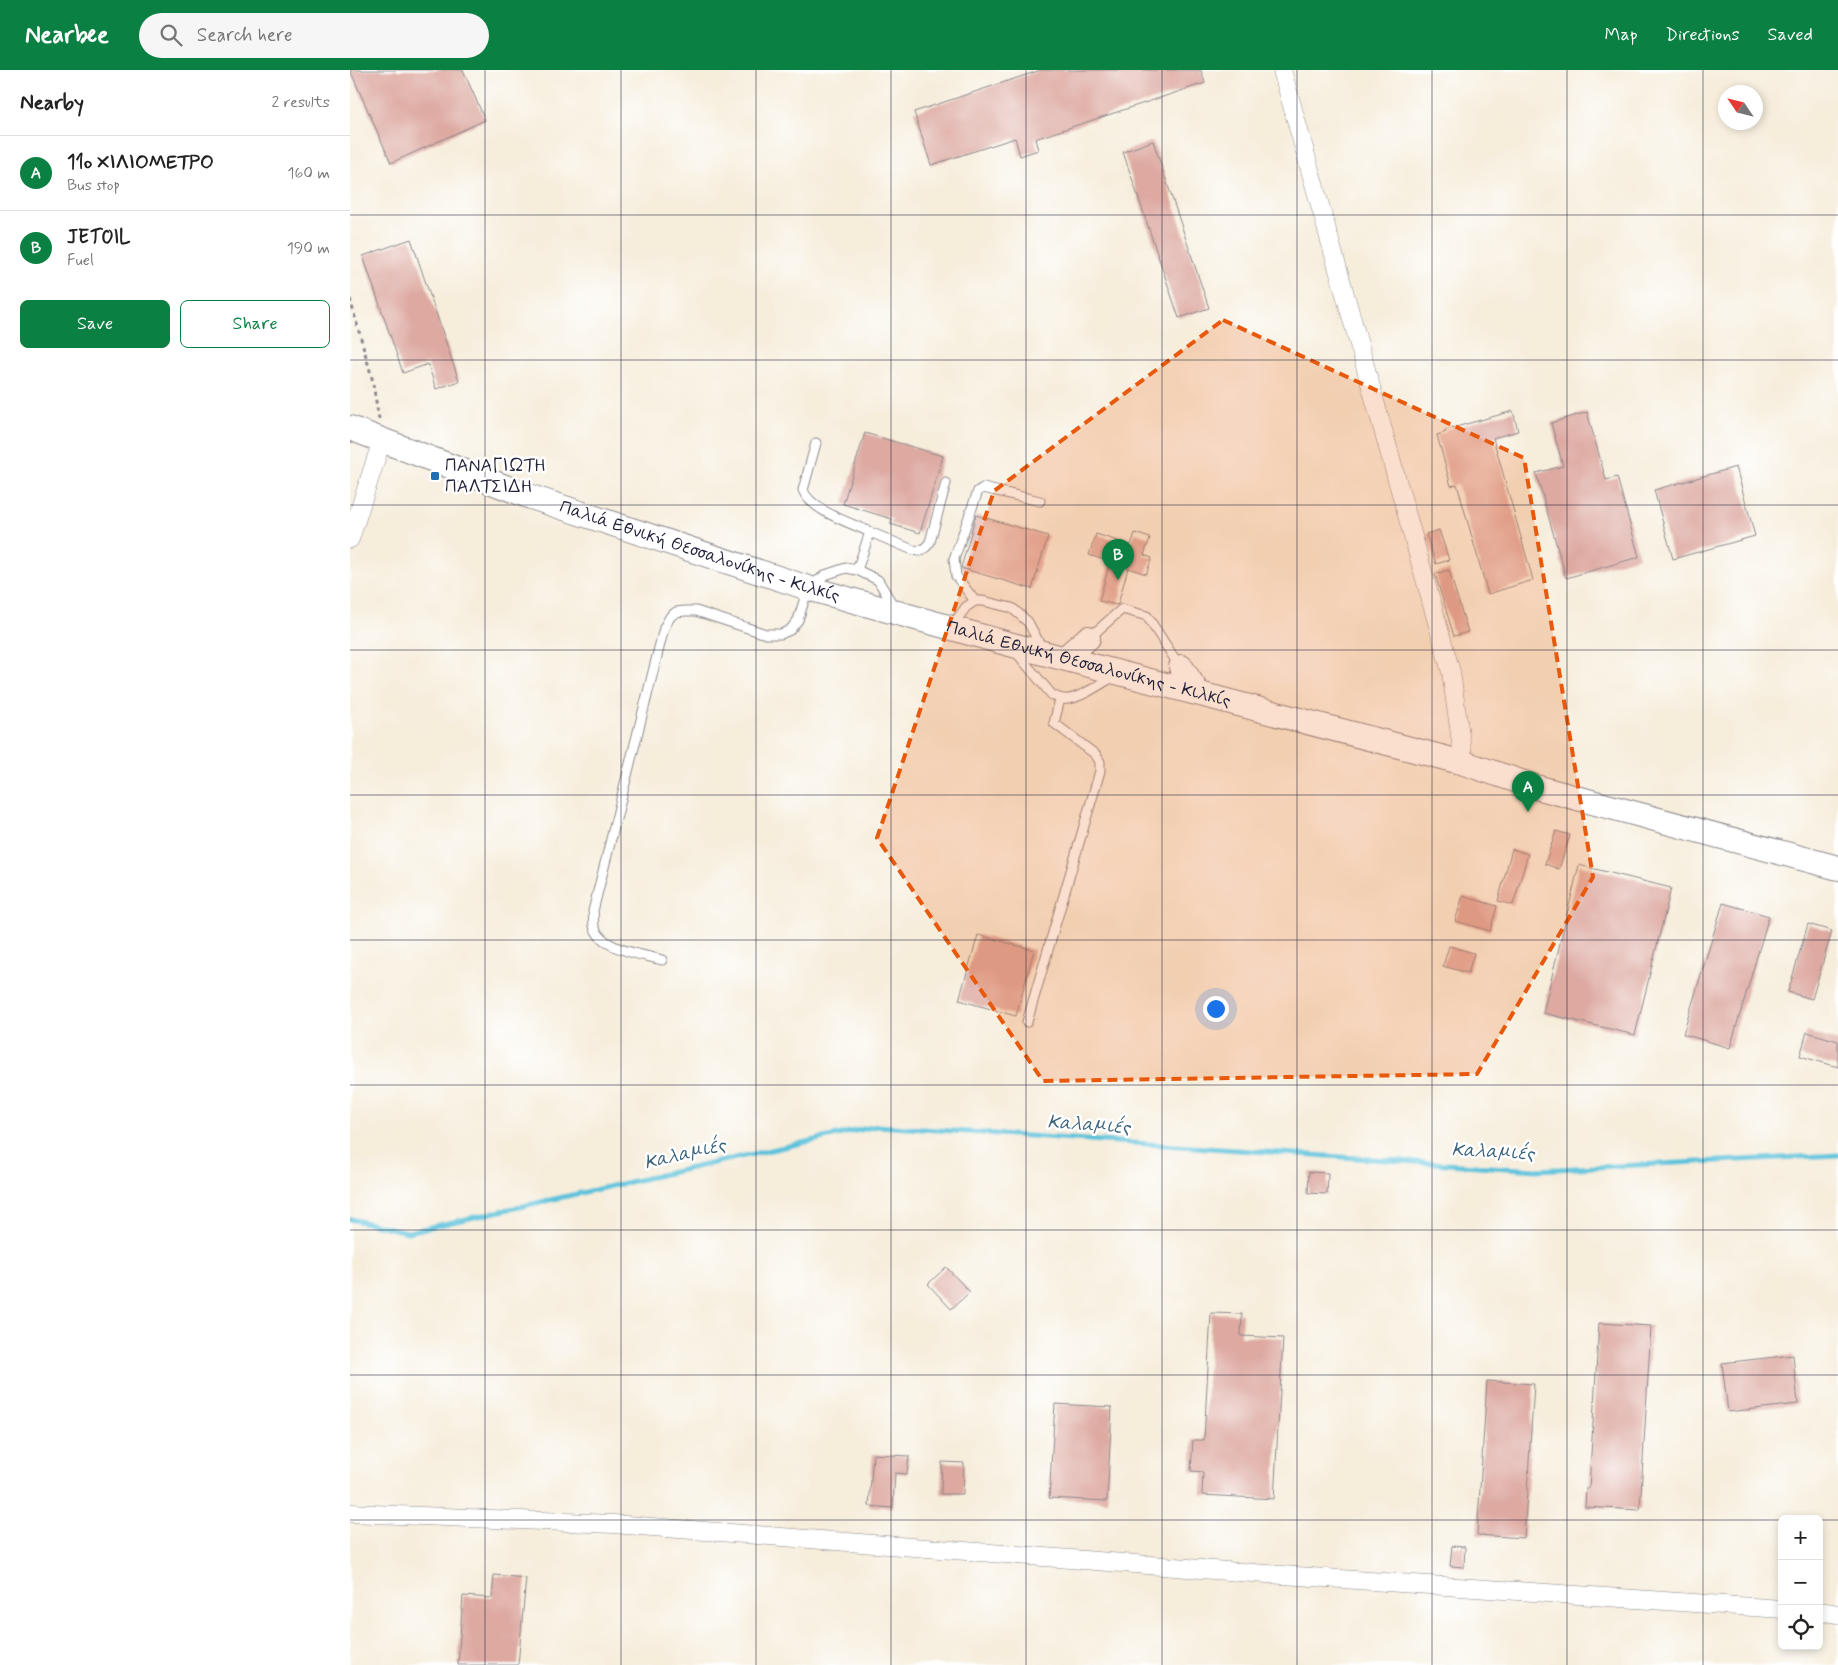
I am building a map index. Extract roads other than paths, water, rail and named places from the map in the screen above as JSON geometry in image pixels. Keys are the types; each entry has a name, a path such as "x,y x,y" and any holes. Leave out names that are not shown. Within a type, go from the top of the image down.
{"main road":[{"name":"Παλιά Εθνική Θεσσαλονίκης - Κιλκίς","path":"350,428 531,497 808,588 1009,644 1464,763 1536,787 1838,868"},
{"path":"1055,656 1088,638"},
{"path":"1181,667 1198,693"}],"street":[{"path":"1282,70 1451,672 1464,763"},
{"path":"350,538 382,440"},
{"path":"350,1513 613,1524 1263,1574 1778,1609"},
{"path":"1823,1612 1838,1614"}],"lane":[{"path":"816,443 803,490 804,495 815,506 912,550 920,551 930,542 946,483"},
{"path":"975,601 956,576 954,559 978,491 983,488 1040,502"},
{"path":"858,570 870,532"},
{"path":"662,960 608,944 600,937 594,926 594,911 664,628 670,617 676,612 696,611 766,634 781,634 790,630 798,620 808,588 825,575 835,570 846,568 858,570 878,580 898,613"},
{"path":"951,628 966,606 975,601 1012,608 1020,613 1055,656"},
{"path":"1088,638 1122,609 1147,616 1181,667"},
{"path":"1009,644 1052,695 1060,699 1068,700 1121,672"},
{"path":"1026,1022 1100,771 1100,762 1096,755 1054,723 1060,699"}],"waterway":[{"name":"Καλαμιές","path":"350,1219 408,1232 877,1126 1536,1170 1838,1155"}],"place":[{"name":"ΠΑΝΑΓΙΩΤΗ ΠΑΛΤΣΙΔΗ","path":"435,476"},
{"name":"JETOIL","path":"1118,580"},
{"name":"11ο ΧΙΛΙΟΜΕΤΡΟ","path":"1528,812"}]}
